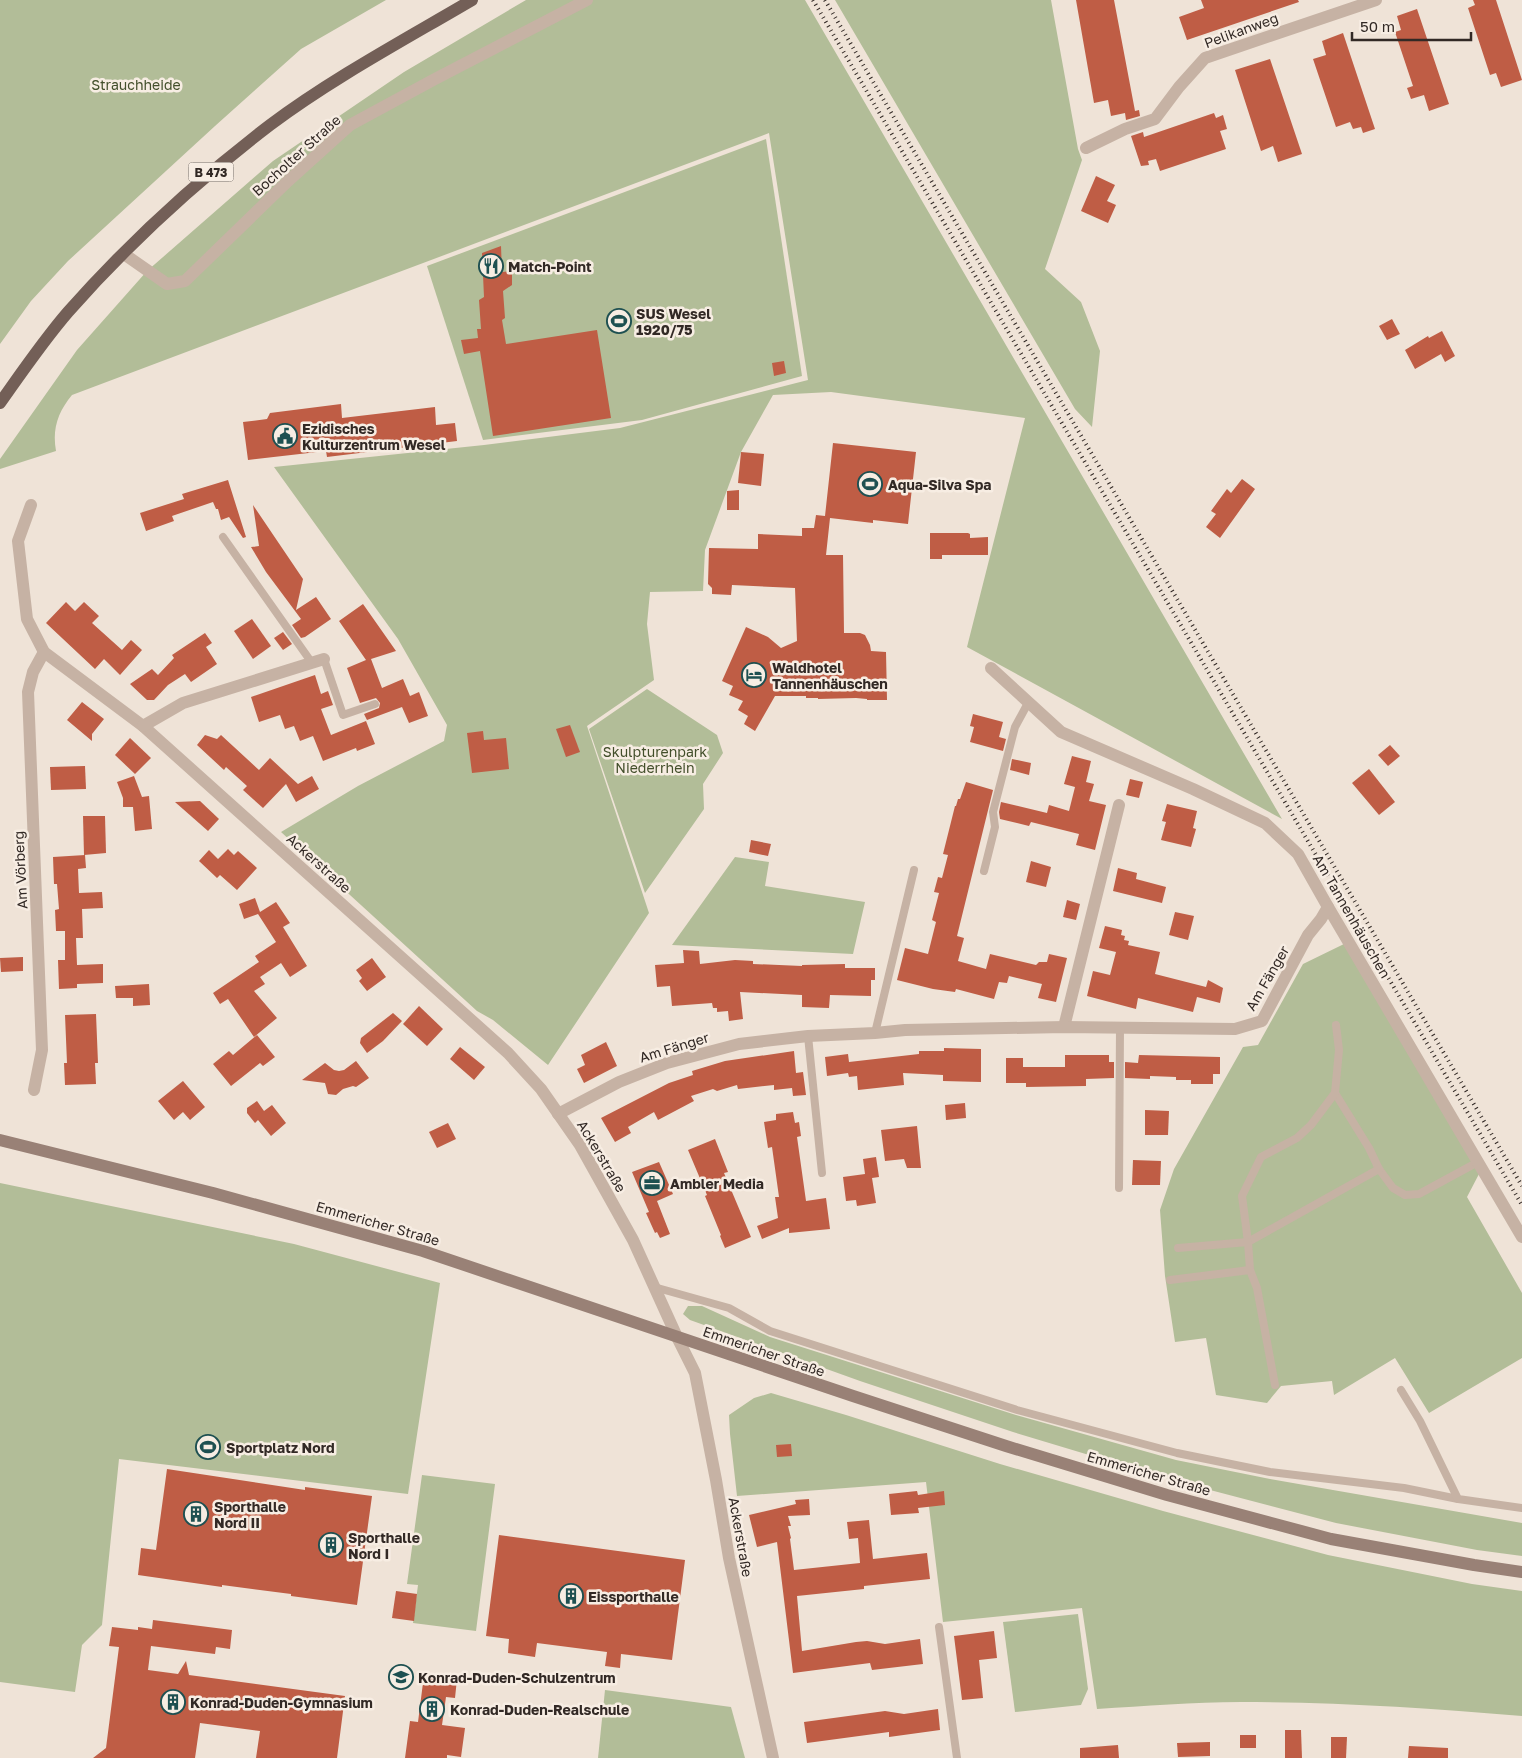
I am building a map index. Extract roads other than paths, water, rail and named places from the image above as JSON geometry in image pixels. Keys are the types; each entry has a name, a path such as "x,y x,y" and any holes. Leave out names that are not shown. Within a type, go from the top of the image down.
{"main road":[{"name":"B 473","path":"0,403 32,357 68,313 124,254 204,178 271,124 386,50 472,0"},
{"name":"Emmericher Straße","path":"0,1140 213,1193 423,1250 677,1337 1006,1446 1167,1495 1331,1539 1522,1572"}],"street":[{"name":"Bocholter Straße","path":"124,254 167,284 185,281 288,181 350,125 587,0"},
{"name":"Pelikanweg","path":"1086,148 1125,129 1155,119 1205,58 1376,0"},
{"name":"Ackerstraße","path":"31,505 18,541 27,619 44,652 143,726 508,1053 541,1089 580,1145 633,1240 695,1373 729,1558 773,1758"},
{"name":"Am Vörberg","path":"34,1090 42,1050 28,692 33,672 44,652"},
{"path":"143,726 183,704 318,661"},
{"name":"Am Tannenhäuschen","path":"991,668 1061,732 1193,789 1265,823 1298,854 1522,1237"},
{"path":"1064,1026 1119,804"},
{"name":"Am Fänger","path":"558,1114 619,1082 667,1063 739,1044 808,1036 875,1034 905,1030 1064,1026 1235,1029 1262,1021 1308,935 1328,907"}],"lane":[{"path":"223,537 318,661 343,715 375,704"},
{"path":"984,871 995,827 993,812 1015,727 1028,702"},
{"path":"875,1034 914,870"},
{"path":"1275,1385 1257,1288 1250,1270 1242,1196 1261,1157 1297,1138 1311,1125 1335,1093 1340,1050 1336,1025"},
{"path":"1119,1188 1120,1027"},
{"path":"808,1036 822,1173"},
{"path":"1335,1093 1369,1148 1379,1169 1393,1188 1404,1195 1418,1194 1478,1162"},
{"path":"1178,1248 1248,1242 1379,1169"},
{"path":"1170,1280 1250,1270"},
{"path":"654,1288 729,1308 770,1330 1017,1410 1177,1453 1270,1472 1395,1487 1458,1499 1522,1508"},
{"path":"1401,1390 1420,1421 1458,1499"},
{"path":"939,1627 957,1758"}],"railway":[{"path":"813,0 1522,1205"},
{"path":"825,0 1522,1186"}],"place":[{"name":"Match-Point","path":"491,266"},
{"name":"SUS Wesel 1920/75","path":"619,321"},
{"name":"Ezidisches Kulturzentrum Wesel","path":"285,436"},
{"name":"Aqua-Silva Spa","path":"870,484"},
{"name":"Waldhotel Tannenhäuschen","path":"754,675"},
{"name":"Ambler Media","path":"652,1183"},
{"name":"Sportplatz Nord","path":"208,1447"},
{"name":"Sporthalle Nord II","path":"196,1514"},
{"name":"Sporthalle Nord I","path":"331,1545"},
{"name":"Eissporthalle","path":"571,1596"},
{"name":"Konrad-Duden-Schulzentrum","path":"401,1677"},
{"name":"Konrad-Duden-Gymnasium","path":"173,1702"},
{"name":"Konrad-Duden-Realschule","path":"432,1709"}],"park label":[{"name":"Strauchheide","path":"136,84"},
{"name":"Skulpturenpark Niederrhein","path":"655,760"}]}
